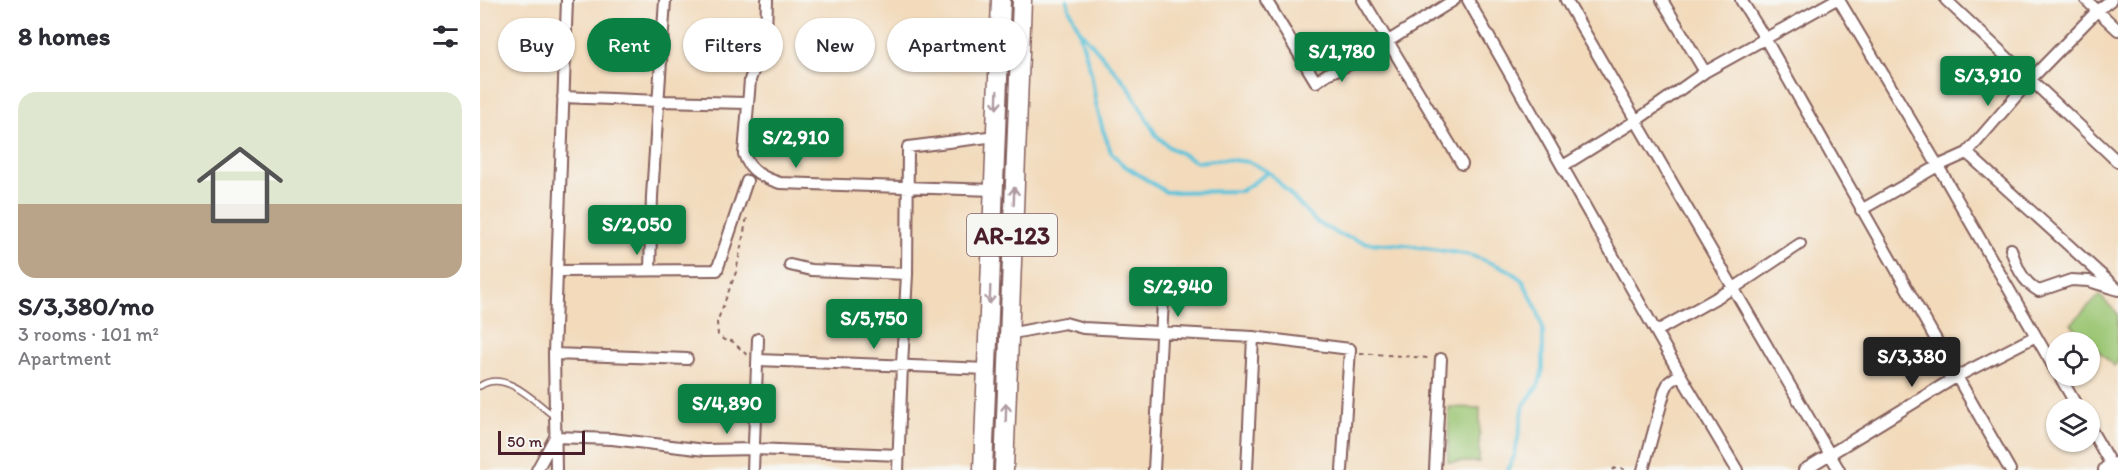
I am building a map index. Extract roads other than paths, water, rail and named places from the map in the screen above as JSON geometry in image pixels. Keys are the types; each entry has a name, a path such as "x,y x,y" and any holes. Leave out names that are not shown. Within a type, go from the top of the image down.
{"main road":[{"name":"AR-123","path":"983,470 1001,0"},
{"name":"AR-123","path":"1004,470 1022,0"}],"street":[{"path":"556,470 554,354 567,0"},
{"path":"650,270 652,196 665,0"},
{"path":"767,0 766,34 752,74 747,102 744,154 746,162 764,177 780,183 994,190"},
{"path":"1266,0 1316,82 1327,74 1355,62 1454,0"},
{"path":"1363,0 1462,164"},
{"path":"1468,0 1737,470"},
{"path":"1566,0 1839,470"},
{"path":"1662,0 1705,72"},
{"path":"1741,0 1766,40 2010,470"},
{"path":"1563,166 1637,120 1705,72 1837,0 1938,166 2046,353"},
{"path":"1946,0 2118,162"},
{"path":"2086,0 2118,30"},
{"path":"1861,210 1938,166 1968,153 2031,80 2097,11 2111,0"},
{"path":"563,97 659,102 747,102"},
{"path":"898,470 907,274 908,147 996,136"},
{"path":"1968,153 2118,290"},
{"path":"557,271 717,270 747,181"},
{"path":"1657,331 1734,288 1800,244"},
{"path":"2011,249 2022,276 2039,291 2071,280 2089,281 2118,290"},
{"path":"790,265 811,270 907,274"},
{"path":"1154,470 1164,281"},
{"path":"1008,334 1065,323 1083,328 1253,337 1350,349 1342,470"},
{"path":"1804,470 1956,377 2036,336"},
{"path":"1247,470 1253,337"},
{"path":"753,470 758,339"},
{"path":"554,354 687,358"},
{"path":"1435,470 1441,359"},
{"path":"758,360 988,369"},
{"path":"1642,470 1665,390 1669,382 1680,374"},
{"path":"555,437 612,439 705,450 753,449 899,455"},
{"path":"537,470 555,437"},
{"path":"2100,445 2113,468"}],"lane":[{"path":"480,386 486,381 495,379 505,382 555,417"}],"waterway":[{"path":"1067,0 1078,28 1128,86 1156,135 1169,147 1197,162 1224,159 1249,162 1269,172 1316,222 1338,234 1367,243 1407,245 1470,255 1509,270 1523,281 1537,309 1543,329 1543,369 1539,384 1524,405 1515,454 1508,470"},
{"path":"1079,31 1091,72 1103,130 1111,152 1122,164 1166,192 1241,191 1269,172"}]}
